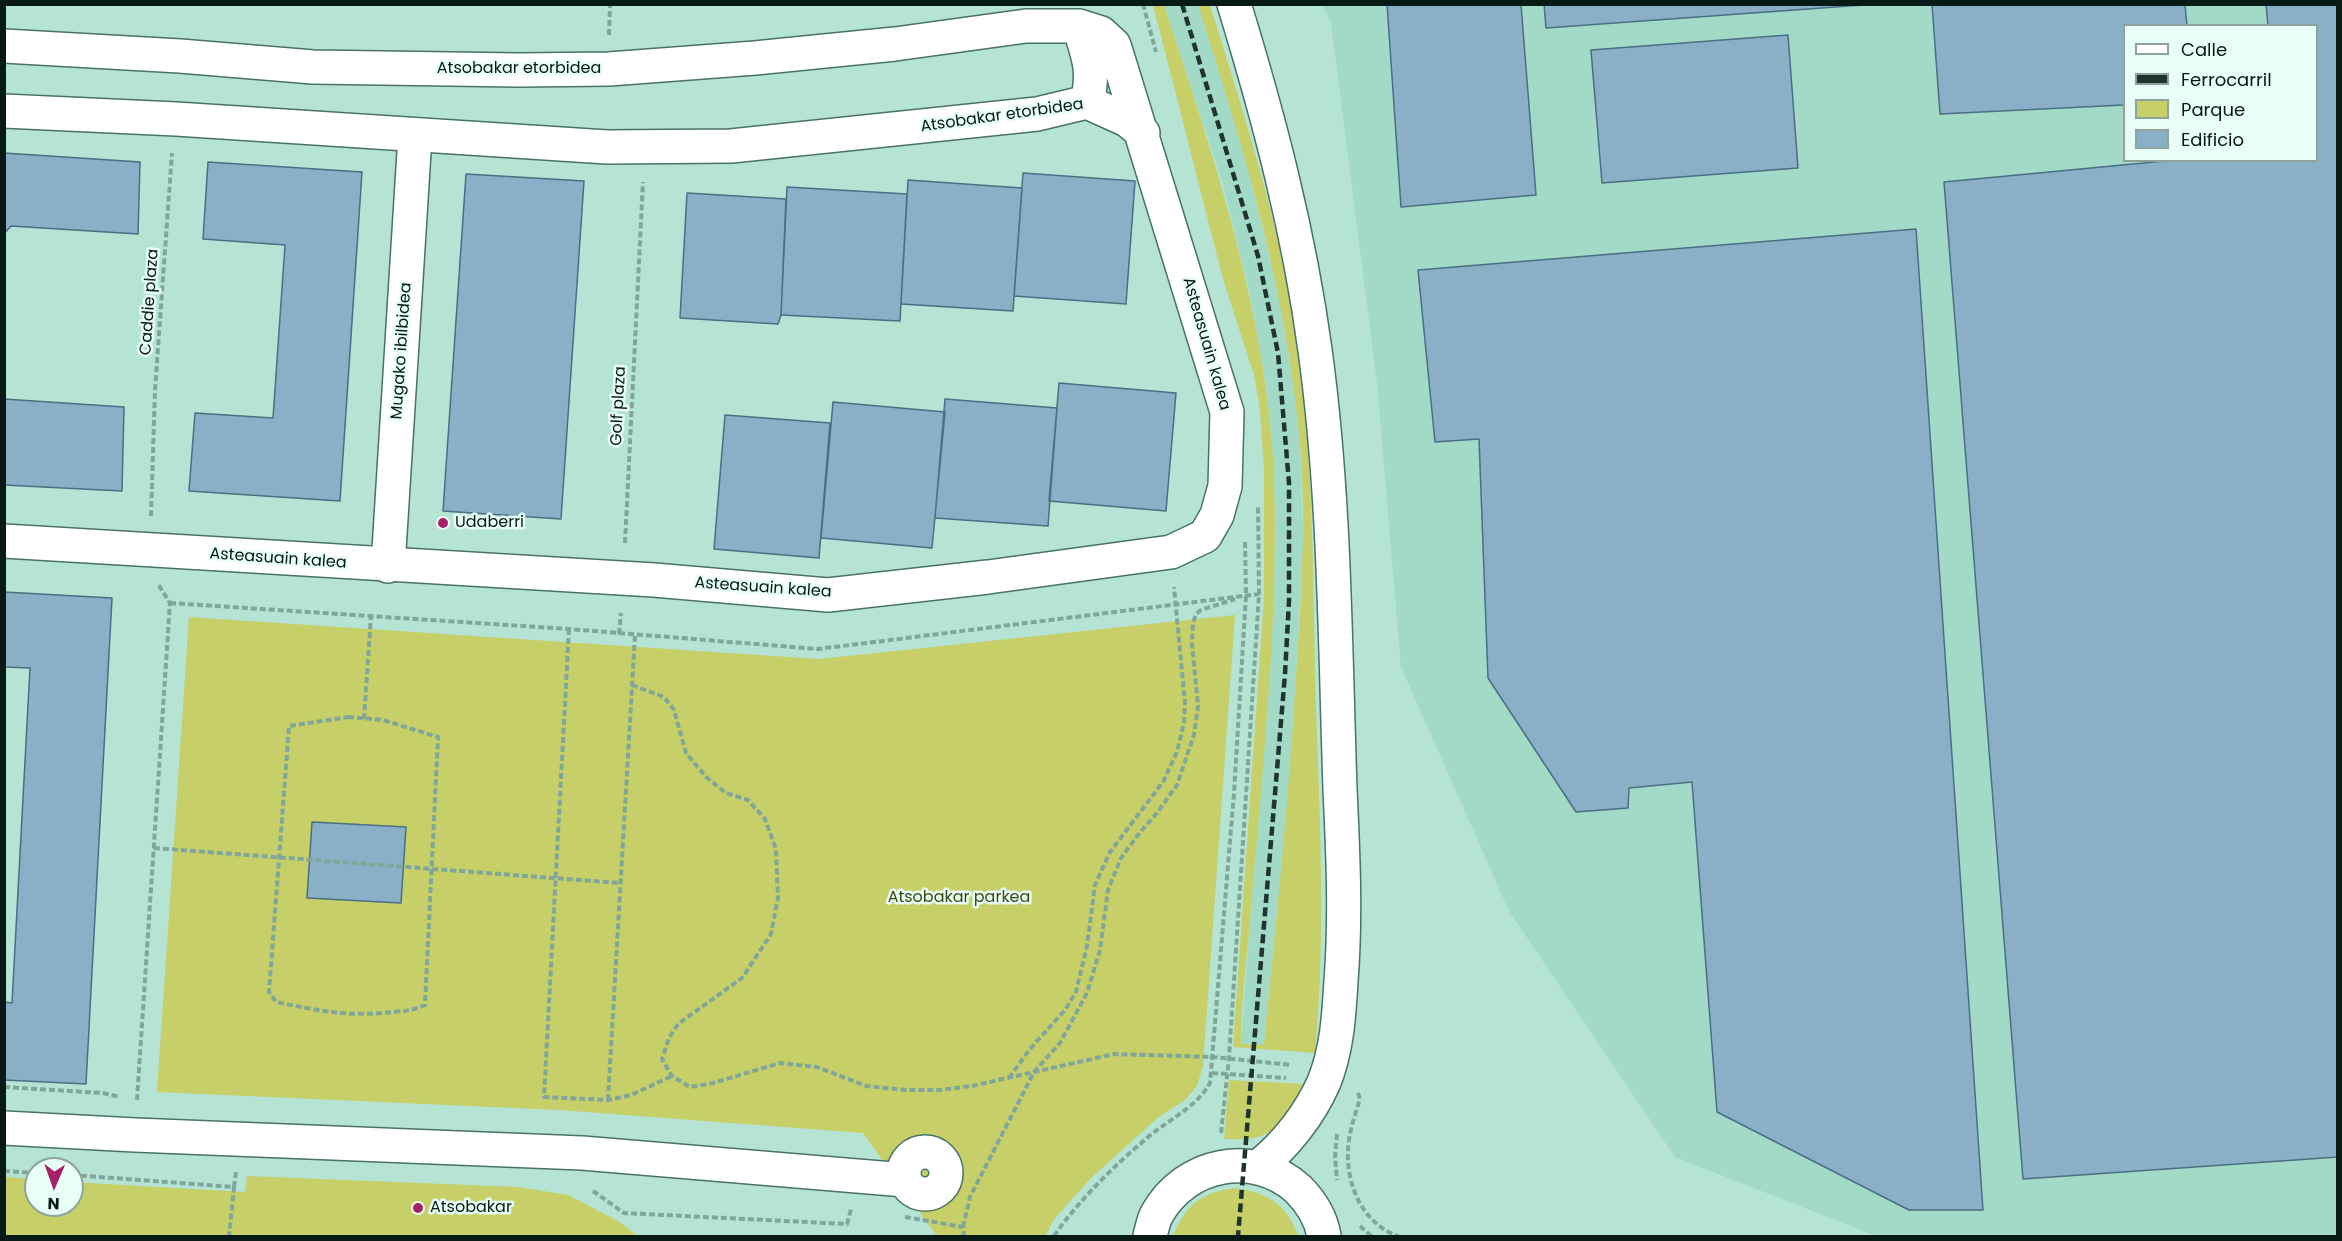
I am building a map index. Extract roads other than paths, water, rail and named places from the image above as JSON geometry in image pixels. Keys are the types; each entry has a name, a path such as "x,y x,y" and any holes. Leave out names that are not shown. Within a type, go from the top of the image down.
{"street":[{"path":"1234,4 1265,107 1290,212 1315,349 1327,461 1340,775 1344,941 1338,1026 1324,1081 1294,1131 1278,1151 1258,1167"},
{"name":"Atsobakar etorbidea","path":"4,46 180,56 313,67 586,69 755,58 895,44 1026,26 1079,26 1101,33 1114,45 1143,133"},
{"path":"1079,26 1090,64 1092,82 1087,102"},
{"name":"Atsobakar etorbidea","path":"4,111 176,119 607,147 731,146 1037,114 1087,102 1127,120 1143,133"},
{"name":"Asteasuain kalea","path":"4,541 624,579 828,595 987,577 1171,552 1204,536 1217,515 1225,486 1227,412 1143,133"},
{"name":"Mugako ibilbidea","path":"388,566 415,136"},
{"path":"4,1128 582,1153 905,1180"},
{"path":"1150,1236 1156,1216 1173,1191 1198,1173 1228,1164 1258,1167 1287,1179 1309,1200 1326,1233"}],"railway":[{"path":"1182,4 1258,256 1278,353 1289,483 1289,601 1285,674 1238,1236"}],"place":[{"name":"Udaberri","path":"443,523"},
{"name":"Atsobakar","path":"418,1208"}],"park label":[{"name":"Atsobakar parkea","path":"959,898"}]}
